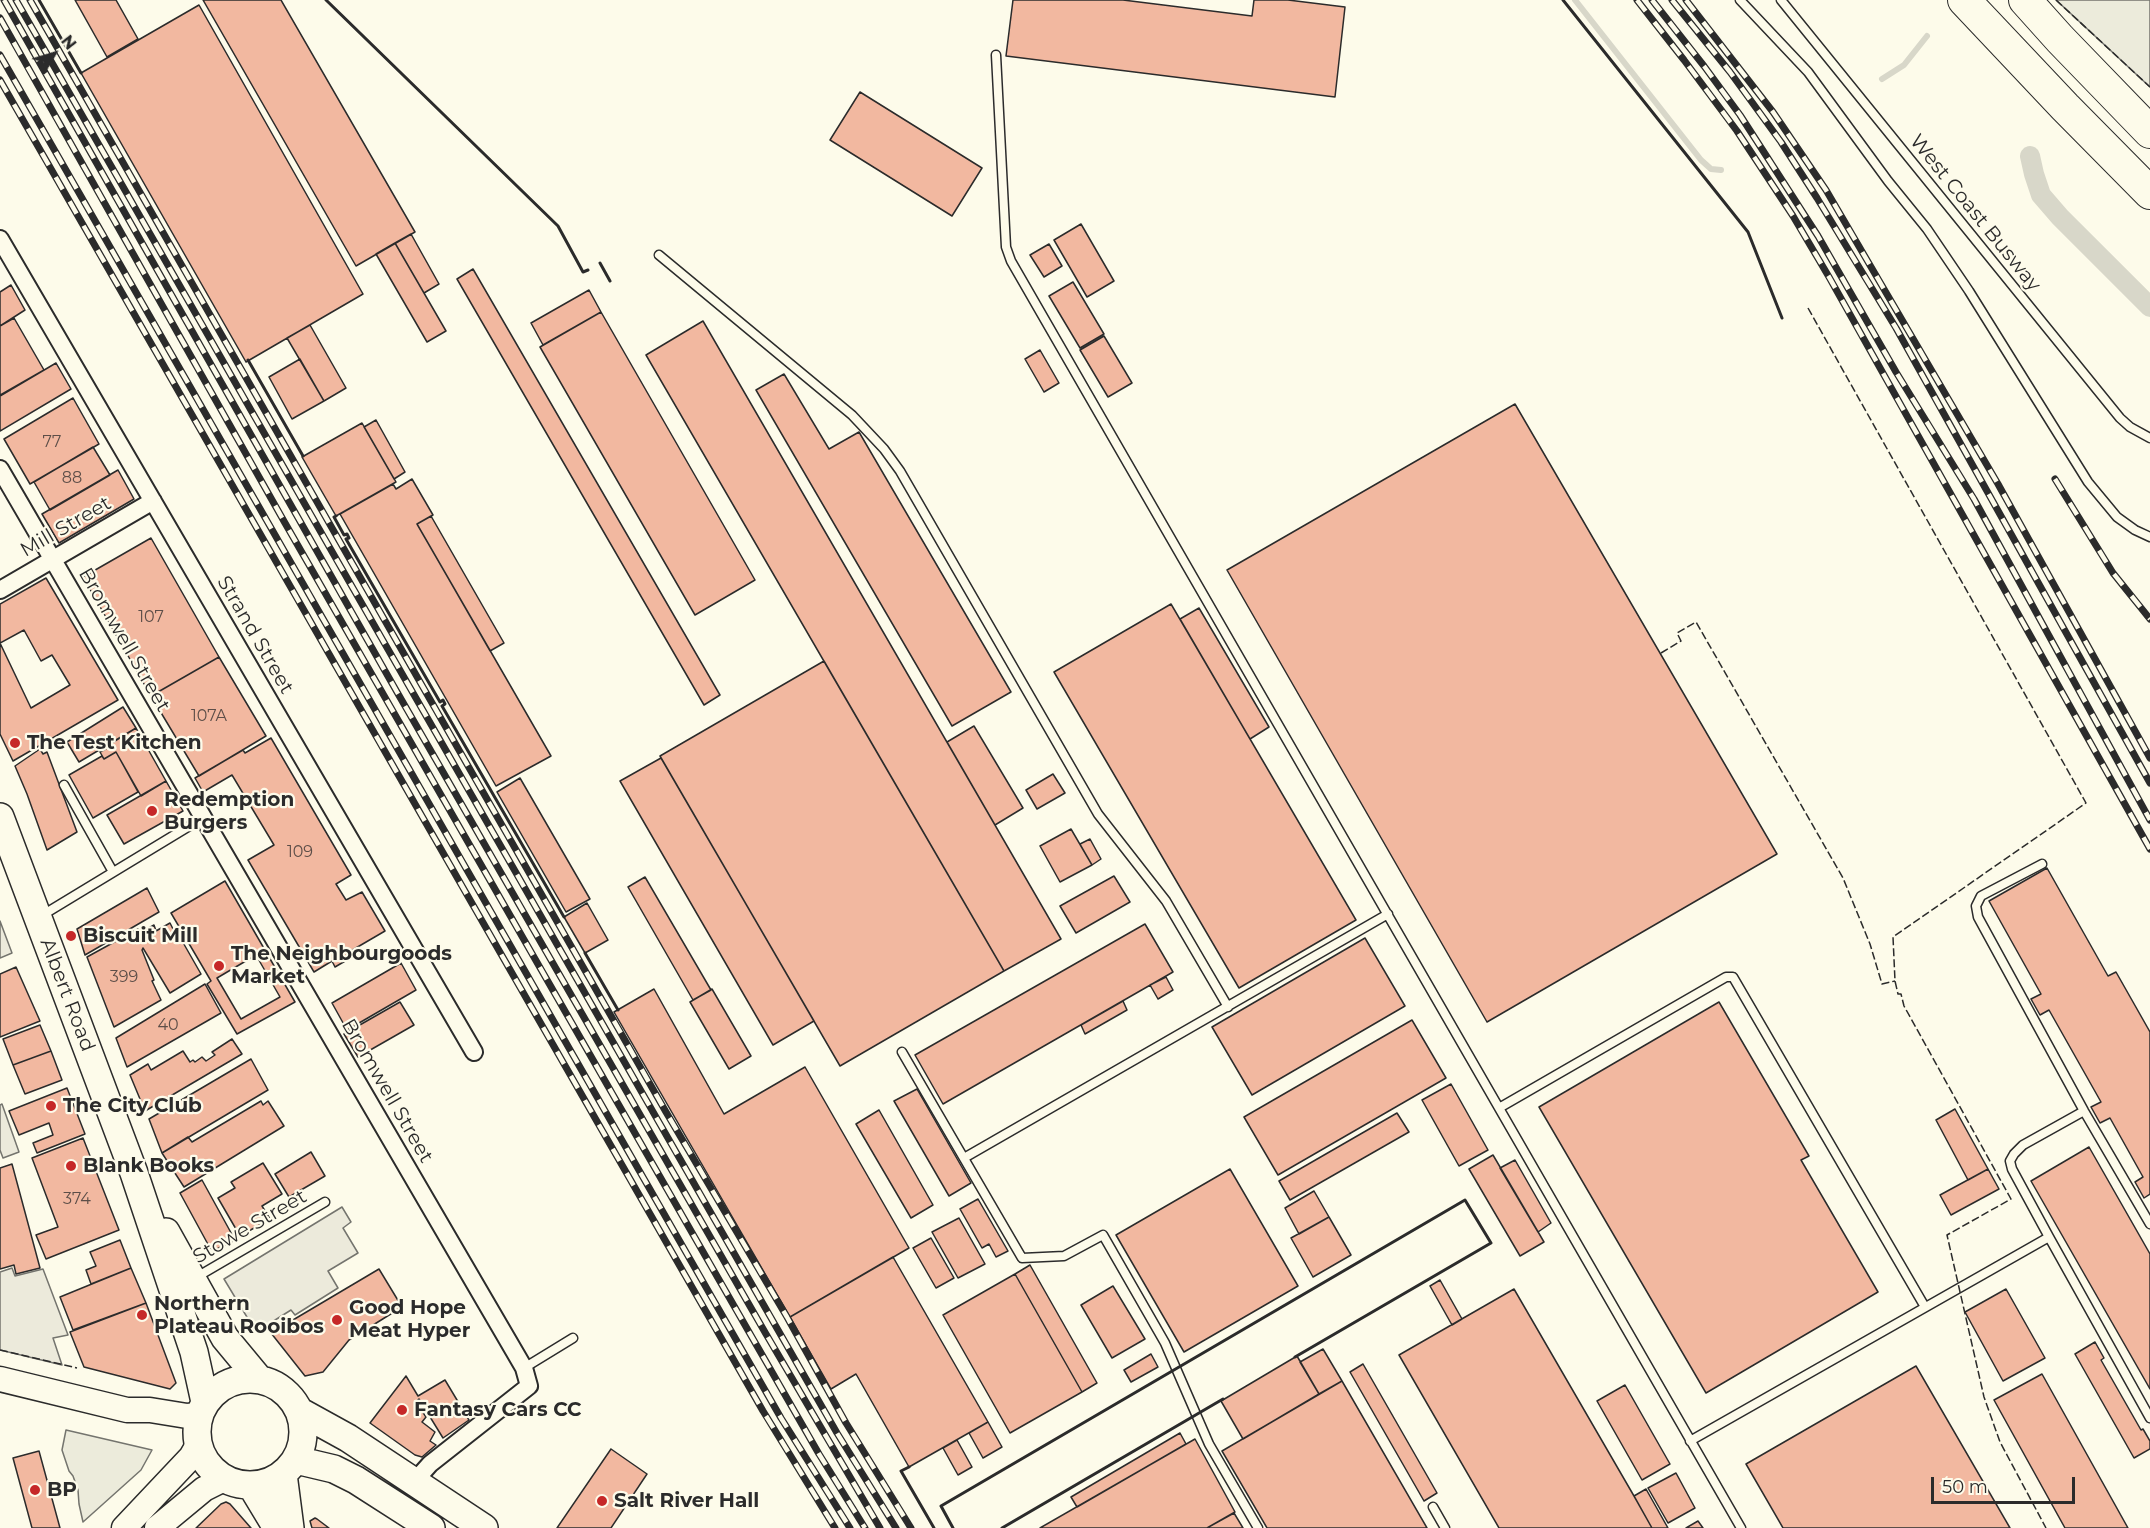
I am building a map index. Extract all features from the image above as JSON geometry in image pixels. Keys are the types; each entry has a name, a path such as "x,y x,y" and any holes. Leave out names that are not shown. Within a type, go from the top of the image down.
{"highway":[{"path":"1964,0 2150,194"},
{"path":"2025,0 2150,132"}],"main road":[{"name":"Albert Road","path":"0,817 134,1173 194,1352 199,1424"},
{"name":"Albert Road","path":"134,1173 225,1338 259,1379"},
{"path":"290,1528 290,1467 302,1444 303,1427 299,1410 287,1393 274,1384 259,1379 243,1378 228,1382 215,1390 199,1424 208,1464 224,1479 237,1484 252,1485 268,1482 290,1467 334,1469 356,1480 431,1528"},
{"path":"299,1410 348,1438 484,1528"},
{"path":"252,1485 277,1528"}],"street":[{"name":"Strand Street","path":"0,239 474,1052"},
{"name":"Bromwell Street","path":"0,470 524,1368"},
{"name":"Mill Street","path":"0,590 153,501"},
{"path":"413,1483 430,1464 529,1386 524,1368"},
{"path":"0,1379 127,1410 148,1422 199,1424 184,1465 124,1528"},
{"path":"157,1528 204,1489 224,1479"}],"lane":[{"path":"1740,0 1808,72 1888,182 1928,229 2088,482 2116,517 2150,537"},
{"name":"West Coast Busway","path":"1781,0 2120,418 2130,427 2150,438"},
{"path":"996,55 1006,247 1011,261 1741,1528"},
{"path":"659,255 852,415 884,449 900,471 1098,814 1166,901 1228,1007"},
{"path":"64,785 113,873"},
{"path":"38,918 191,825"},
{"path":"2042,864 1981,896 1976,906 1977,918 2084,1111 2150,1224"},
{"path":"964,1158 1388,914"},
{"path":"1499,1108 1726,977 1733,977 1925,1308"},
{"path":"902,1052 1022,1258 1064,1256 1102,1235 1166,1342 1209,1444 1258,1528"},
{"path":"2084,1111 2023,1145 2010,1161 2012,1169 2049,1237 2150,1418"},
{"name":"Stowe Street","path":"192,1280 325,1202"},
{"path":"1690,1441 2049,1237"},
{"path":"524,1368 573,1338"},
{"path":"1433,1507 1445,1528"}],"shaded area":[{"path":"2056,0 2150,0 2150,87"},
{"path":"0,921 12,953 0,958"},
{"path":"2,1104 19,1152 3,1158 0,1150 0,1105"},
{"path":"342,1207 351,1222 343,1228 358,1253 328,1271 338,1288 295,1315 291,1310 256,1332 224,1279"},
{"path":"12,1268 15,1276 43,1269 68,1335 53,1338 62,1365 0,1350 0,1272"},
{"path":"66,1430 152,1450 141,1470 83,1522 78,1490 62,1450"}],"building":[{"path":"75,0 116,0 138,39 107,57"},
{"path":"203,0 281,0 415,232 356,266"},
{"path":"1013,0 1123,0 1252,16 1254,0 1288,0 1345,7 1335,97 1006,56"},
{"path":"199,5 363,294 246,362 81,73"},
{"path":"860,92 982,168 952,216 830,140"},
{"path":"1081,224 1114,281 1087,297 1054,240"},
{"path":"411,234 439,284 424,293 395,243"},
{"path":"395,243 446,331 427,342 376,254"},
{"path":"1049,244 1062,266 1044,277 1030,255"},
{"path":"473,269 720,695 704,705 457,279"},
{"path":"1073,282 1104,334 1080,348 1049,296"},
{"path":"11,285 25,310 0,326 0,292"},
{"path":"589,290 601,312 543,345 531,323"},
{"path":"601,312 755,580 695,615 540,347"},
{"path":"14,318 44,370 0,395 0,326"},
{"path":"703,321 1061,939 1004,971 646,355"},
{"path":"310,325 346,388 324,401 287,338"},
{"path":"1104,336 1132,383 1108,397 1080,350"},
{"path":"1040,350 1059,383 1044,392 1025,359"},
{"path":"300,359 324,401 292,419 269,377"},
{"path":"56,363 71,389 0,431 0,396"},
{"path":"784,374 829,449 859,432 1011,692 952,726 756,390"},
{"path":"73,398 99,444 30,484 4,439"},
{"path":"1515,404 1777,854 1487,1022 1227,570"},
{"path":"376,420 405,472 394,479 364,427"},
{"path":"362,423 396,482 336,516 302,457"},
{"path":"93,447 110,475 50,510 34,482"},
{"path":"118,470 134,499 59,543 42,514"},
{"path":"412,479 433,515 417,524 551,756 496,786 340,514 393,484 396,489"},
{"path":"431,516 504,643 490,651 417,524"},
{"path":"151,538 219,657 151,696 83,577"},
{"path":"46,578 118,700 13,761 0,734 0,643 0,604","holes":["24,630 41,661 52,655 70,685 31,708 0,643"]},
{"path":"1171,604 1356,920 1239,988 1054,672"},
{"path":"1199,608 1269,727 1250,739 1180,619"},
{"path":"219,657 266,736 199,776 151,696"},
{"path":"824,661 1004,971 840,1066 660,756"},
{"path":"123,707 136,728 79,762 67,742"},
{"path":"974,726 1023,808 995,825 947,742"},
{"path":"136,728 166,781 141,796 116,752 104,759 100,752"},
{"path":"271,738 351,875 336,884 346,900 362,892 385,931 349,952 352,957 335,967 332,961 314,972 248,860 274,845 232,775 203,792 195,778 243,750 245,753"},
{"path":"40,749 43,754 47,752 77,832 47,850 15,766"},
{"path":"116,752 138,792 93,818 69,775 102,756 104,759"},
{"path":"661,758 814,1021 773,1045 620,781"},
{"path":"1053,774 1065,793 1037,809 1026,790"},
{"path":"520,778 590,899 566,912 497,792"},
{"path":"166,781 183,811 124,844 107,815"},
{"path":"1071,829 1092,865 1060,882 1040,846"},
{"path":"1090,839 1101,859 1092,865 1080,844"},
{"path":"2047,868 2108,976 2116,972 2150,1032 2150,1194 2144,1198 2135,1182 2143,1177 2110,1118 2100,1123 2091,1107 2101,1102 2049,1010 2040,1015 2031,999 2041,994 1989,901"},
{"path":"1114,876 1130,902 1076,933 1060,906"},
{"path":"645,877 711,990 693,1000 628,887"},
{"name":"The Neighbourgoods Market","path":"225,881 295,1002 237,1034 207,984 211,981 171,913","holes":["256,955 280,997 241,1019 217,978"]},
{"path":"147,888 159,912 85,955 77,929"},
{"path":"587,903 608,940 585,953 564,917"},
{"path":"170,923 201,974 170,993 143,948 154,980 152,981 161,1000 114,1027 87,957 138,929 140,933 154,925 156,931"},
{"path":"1145,924 1173,972 943,1104 915,1055"},
{"path":"1365,938 1405,1006 1252,1095 1212,1027"},
{"path":"401,963 416,990 347,1030 332,1003"},
{"path":"16,967 40,1021 0,1037 0,974"},
{"path":"1166,977 1173,990 1158,999 1150,985"},
{"path":"205,984 221,1013 127,1067 116,1038"},
{"path":"654,989 724,1114 805,1067 909,1248 790,1317 614,1012"},
{"path":"712,989 751,1056 729,1069 690,1002"},
{"path":"1123,1001 1127,1010 1085,1034 1081,1025"},
{"path":"400,1002 414,1025 358,1057 344,1034"},
{"path":"1719,1002 1809,1156 1801,1160 1878,1292 1706,1393 1539,1107"},
{"path":"1412,1020 1446,1078 1278,1175 1244,1117"},
{"path":"40,1025 51,1051 13,1065 3,1039"},
{"path":"232,1039 242,1054 145,1111 130,1075 148,1064 151,1070 183,1051 190,1062 193,1060 195,1062 202,1057 206,1061 215,1055 212,1052"},
{"path":"51,1051 62,1080 25,1094 13,1065"},
{"path":"251,1059 268,1090 162,1153 149,1119"},
{"path":"1451,1084 1488,1150 1459,1166 1422,1100"},
{"path":"67,1088 85,1134 37,1153 33,1143 53,1135 49,1123 19,1135 9,1111"},
{"path":"917,1089 971,1183 949,1196 894,1101"},
{"path":"261,1101 263,1105 268,1101 284,1126 184,1187 162,1153 188,1137 192,1142"},
{"path":"1955,1109 1988,1169 1968,1180 1936,1120"},
{"path":"879,1110 933,1205 911,1218 856,1124"},
{"path":"1397,1113 1409,1132 1290,1200 1279,1181"},
{"path":"83,1138 119,1230 46,1259 36,1235 58,1227 32,1158"},
{"path":"2089,1147 2150,1254 2150,1389 2031,1181"},
{"path":"311,1152 325,1176 289,1197 275,1174"},
{"path":"1493,1155 1544,1242 1520,1256 1469,1169"},
{"path":"1515,1160 1551,1223 1538,1232 1500,1168"},
{"path":"263,1163 282,1194 262,1206 270,1219 240,1236 218,1198 235,1188 231,1182"},
{"path":"12,1164 40,1268 16,1274 14,1265 0,1269 0,1168"},
{"path":"1230,1169 1298,1286 1184,1352 1116,1235"},
{"path":"1988,1169 1999,1189 1951,1215 1940,1195"},
{"path":"202,1180 235,1240 215,1250 210,1248 180,1193"},
{"path":"1314,1191 1329,1217 1299,1234 1285,1208"},
{"path":"978,1199 1008,1251 996,1257 989,1244 982,1248 960,1209"},
{"path":"1329,1217 1351,1255 1313,1277 1291,1238"},
{"path":"959,1218 985,1264 958,1278 932,1232"},
{"path":"931,1238 954,1278 936,1288 913,1248"},
{"path":"120,1240 131,1268 91,1284 86,1270 96,1266 90,1252"},
{"path":"893,1257 988,1422 909,1467 856,1374 831,1389 790,1317"},
{"path":"1030,1265 1097,1383 1082,1392 1015,1274"},
{"path":"131,1268 146,1303 73,1330 60,1297"},
{"name":"Good Hope Meat Hyper","path":"379,1269 402,1307 349,1340 323,1372 305,1376 271,1333"},
{"path":"1015,1274 1082,1392 1010,1433 943,1315"},
{"path":"1440,1280 1462,1319 1452,1325 1430,1286"},
{"path":"1113,1286 1145,1339 1112,1358 1081,1305"},
{"path":"1514,1289 1652,1528 1499,1528 1399,1355"},
{"path":"2006,1289 2045,1358 2003,1381 1965,1312"},
{"path":"146,1303 176,1383 170,1389 84,1367 70,1332"},
{"path":"2095,1342 2104,1358 2101,1360 2141,1430 2143,1429 2150,1441 2150,1449 2134,1458 2075,1354"},
{"path":"1323,1349 1342,1381 1319,1394 1300,1362"},
{"path":"1151,1354 1158,1367 1131,1382 1124,1370"},
{"path":"1297,1356 1319,1394 1243,1439 1221,1401"},
{"path":"1363,1364 1437,1493 1424,1501 1350,1372"},
{"path":"1916,1366 2010,1528 1783,1528 1746,1464"},
{"path":"2042,1374 2128,1528 2065,1528 1994,1400"},
{"path":"406,1376 418,1396 445,1380 469,1420 443,1438 419,1399 416,1402 426,1417 422,1422 435,1432 430,1441 436,1445 422,1457 415,1455 370,1423"},
{"path":"1342,1381 1427,1528 1267,1528 1222,1451"},
{"path":"1625,1385 1670,1464 1642,1480 1597,1401"},
{"path":"988,1422 1002,1447 983,1458 969,1433"},
{"path":"1180,1433 1186,1444 1077,1507 1071,1497"},
{"path":"1195,1439 1235,1512 1207,1528 1040,1528"},
{"path":"957,1440 972,1467 958,1475 943,1448"},
{"name":"Salt River Hall","path":"611,1449 647,1474 611,1528 557,1528"},
{"path":"39,1451 60,1528 32,1528 13,1458"},
{"path":"1676,1473 1695,1508 1668,1523 1648,1488"},
{"path":"1646,1489 1668,1528 1652,1528 1634,1496"},
{"path":"226,1502 251,1528 196,1528 221,1504"},
{"path":"1234,1513 1243,1528 1207,1528"},
{"path":"315,1518 329,1528 312,1528 310,1521"},
{"path":"1698,1521 1703,1528 1686,1528"}],"waterway":[{"path":"1575,0 1701,160 1711,169 1721,170"},
{"path":"1882,79 1904,65 1927,36"},
{"path":"2030,156 2041,195 2150,307"}],"railway":[{"path":"4,0 397,692 880,1528"},
{"path":"16,0 837,1433 896,1528"},
{"path":"30,0 666,1112 787,1317 846,1423 911,1528"},
{"path":"1637,0 1737,131 1793,216 2150,849"},
{"path":"1652,0 1740,115 1818,236 1896,372 1974,499 2150,820"},
{"path":"1672,0 1730,72 1781,142 1817,198 1896,328 2150,783"},
{"path":"1686,0 1773,112 1826,190 1998,484 2150,758"},
{"path":"0,18 285,523 819,1454 865,1528"},
{"path":"0,55 781,1418 850,1528"},
{"path":"0,80 763,1411 835,1528"},
{"path":"2055,479 2113,573 2150,619"}],"fence":[{"path":"2056,0 2150,87"},
{"path":"1808,308 2086,803 1893,937 1895,981 1898,994 1901,994 1904,1006 2011,1199 1947,1235 1984,1397 2000,1442 2046,1528"},
{"path":"1661,653 1681,641 1677,633 1696,622 1843,878 1870,944 1882,984 1895,981"},
{"path":"0,1350 77,1368"}],"wall":[{"path":"39,0 81,73"},
{"path":"326,0 558,226 583,272 588,270"},
{"path":"1563,0 1748,232 1782,318"},
{"path":"600,263 610,281"},
{"path":"248,360 303,456"},
{"path":"336,516 334,517 344,535 347,534 349,538 346,539 440,702 443,700 445,704 442,706 564,917"},
{"path":"585,953 618,1010"},
{"path":"953,1528 941,1506 1465,1200 1491,1243 1295,1357"},
{"path":"1002,1528 1223,1399"},
{"path":"909,1467 901,1471 934,1528"}],"place":[{"name":"The Test Kitchen","path":"15,743"},
{"name":"Redemption Burgers","path":"152,811"},
{"name":"Biscuit Mill","path":"71,936"},
{"name":"The Neighbourgoods Market","path":"219,966"},
{"name":"The City Club","path":"51,1106"},
{"name":"Blank Books","path":"71,1166"},
{"name":"Northern Plateau Rooibos","path":"142,1315"},
{"name":"Good Hope Meat Hyper","path":"337,1320"},
{"name":"Fantasy Cars CC","path":"402,1410"},
{"name":"BP","path":"35,1490"},
{"name":"Salt River Hall","path":"602,1501"}]}
